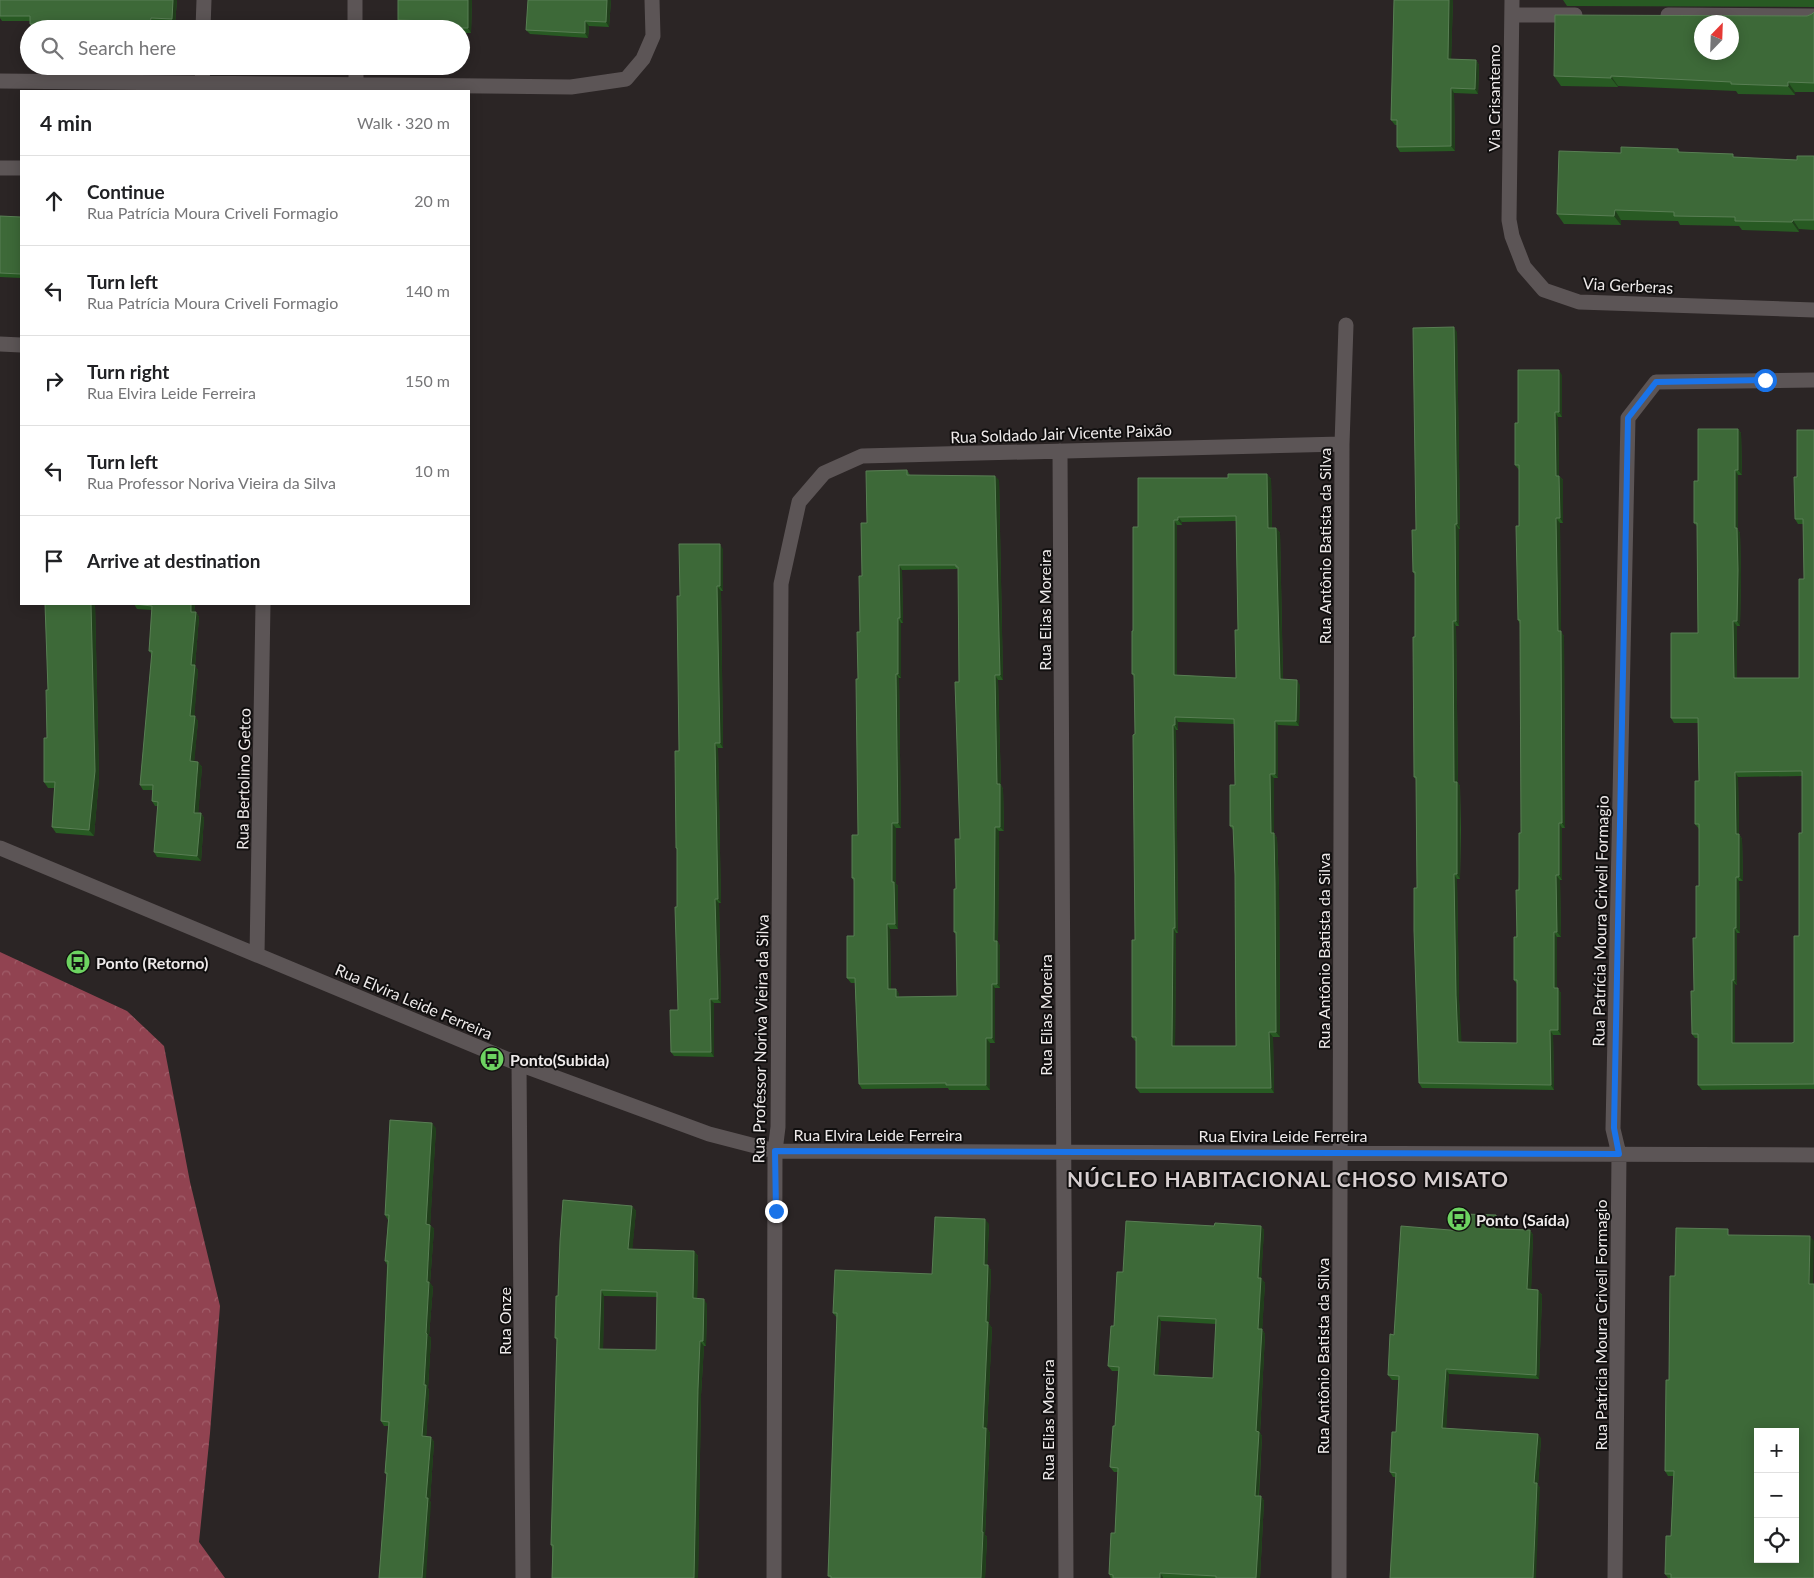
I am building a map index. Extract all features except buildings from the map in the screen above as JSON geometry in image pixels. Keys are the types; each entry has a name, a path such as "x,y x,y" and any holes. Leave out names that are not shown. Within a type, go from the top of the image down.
{"street":[{"path":"203,20 204,0"},
{"path":"355,0 355,20"},
{"path":"0,81 571,87 626,80 643,59 652,36 652,0"},
{"path":"1512,8 1590,15"},
{"name":"Via Crisantemo","path":"1510,197 1512,8"},
{"path":"1658,16 1814,16"},
{"path":"202,75 202,83"},
{"path":"356,75 356,85"},
{"path":"0,168 20,168"},
{"name":"Via Gerberas","path":"1510,197 1509,220 1512,236 1524,267 1544,290 1579,302 1814,310"},
{"name":"Rua Antônio Batista da Silva","path":"1339,1578 1342,444 1346,325"},
{"path":"0,344 20,345"},
{"name":"Rua Patrícia Moura Criveli Formagio","path":"1615,1578 1619,1154 1614,1128 1628,418 1656,382 1814,380"},
{"name":"Rua Soldado Jair Vicente Paixão","path":"799,502 824,473 862,456 1342,444"},
{"name":"Rua Elias Moreira","path":"1060,451 1066,1578"},
{"name":"Rua Professor Noriva Vieira da Silva","path":"774,1578 775,1151 778,1117 781,584 799,502"},
{"name":"Rua Bertolino Getco","path":"257,955 263,605"},
{"name":"Rua Elvira Leide Ferreira","path":"0,848 519,1064 710,1134 775,1151 1814,1156"},
{"name":"Rua Onze","path":"519,1064 523,1578"}],"green space":[{"path":"0,952 127,1011 164,1046 190,1182 220,1306 199,1542 225,1578 0,1578"}],"place":[{"name":"Ponto (Retorno)","path":"78,962"},
{"name":"Ponto(Subida)","path":"492,1059"},
{"name":"Ponto (Saída)","path":"1459,1219"}],"district":[{"name":"NÚCLEO HABITACIONAL CHOSO MISATO","path":"1288,1178"}],"route":[{"path":"776,1211 775,1151 1619,1154 1614,1128 1628,418 1656,382 1765,380"}]}
